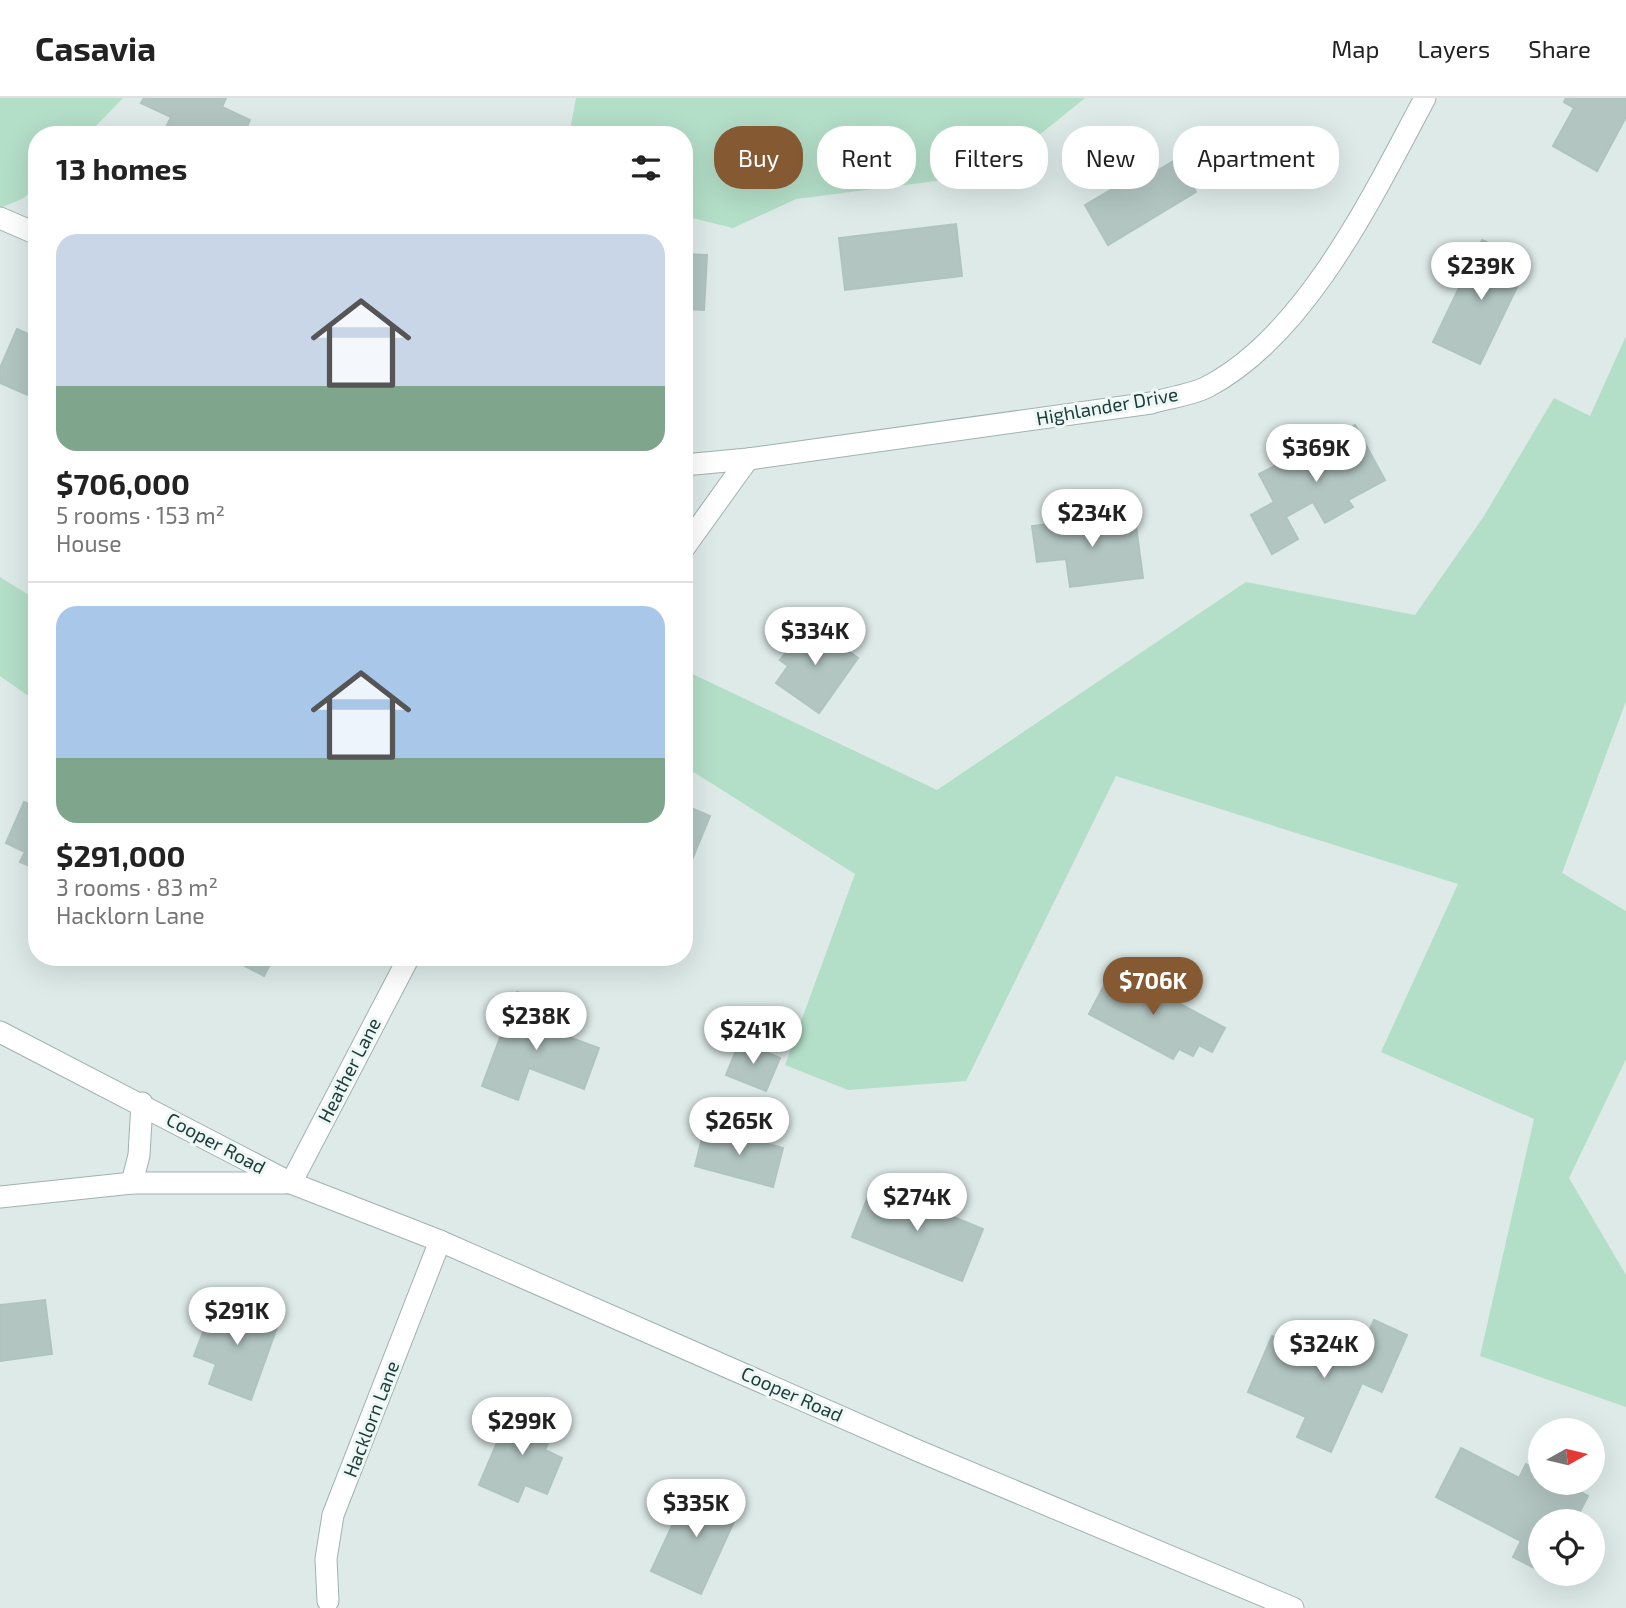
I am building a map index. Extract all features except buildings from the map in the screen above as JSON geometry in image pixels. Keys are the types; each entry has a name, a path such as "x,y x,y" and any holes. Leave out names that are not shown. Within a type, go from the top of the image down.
{"street":[{"name":"Highlander Drive","path":"693,464 748,459 1151,403 1206,387 1267,344 1353,234 1425,98"},
{"path":"0,218 28,230"},
{"path":"693,535 748,459"},
{"name":"Heather Lane","path":"291,1183 404,966"},
{"name":"Cooper Road","path":"0,1032 142,1103 291,1183 440,1241 921,1452 1293,1608"},
{"name":"Cooper Road","path":"132,1183 139,1155 142,1103"},
{"name":"Cooper Road","path":"0,1197 132,1183 291,1183"},
{"name":"Hacklorn Lane","path":"328,1601 326,1559 333,1515 440,1241"}],"green space":[{"path":"0,98 123,98 96,126 28,126 28,194 0,208"},
{"path":"576,98 1085,98 1048,128 930,126 930,182 916,184 916,126 817,126 817,189 874,189 796,199 733,228 693,218 693,126 571,126"},
{"path":"1626,336 1626,701 1562,873 1626,911 1626,1059 1569,1178 1626,1275 1626,1407 1480,1356 1534,1119 1381,1052 1458,884 1116,776 966,1081 848,1090 785,1065 855,874 693,772 693,674 937,790 1246,582 1415,615 1484,516 1554,398 1590,416"},
{"path":"0,577 28,594 28,696 0,676"}]}
